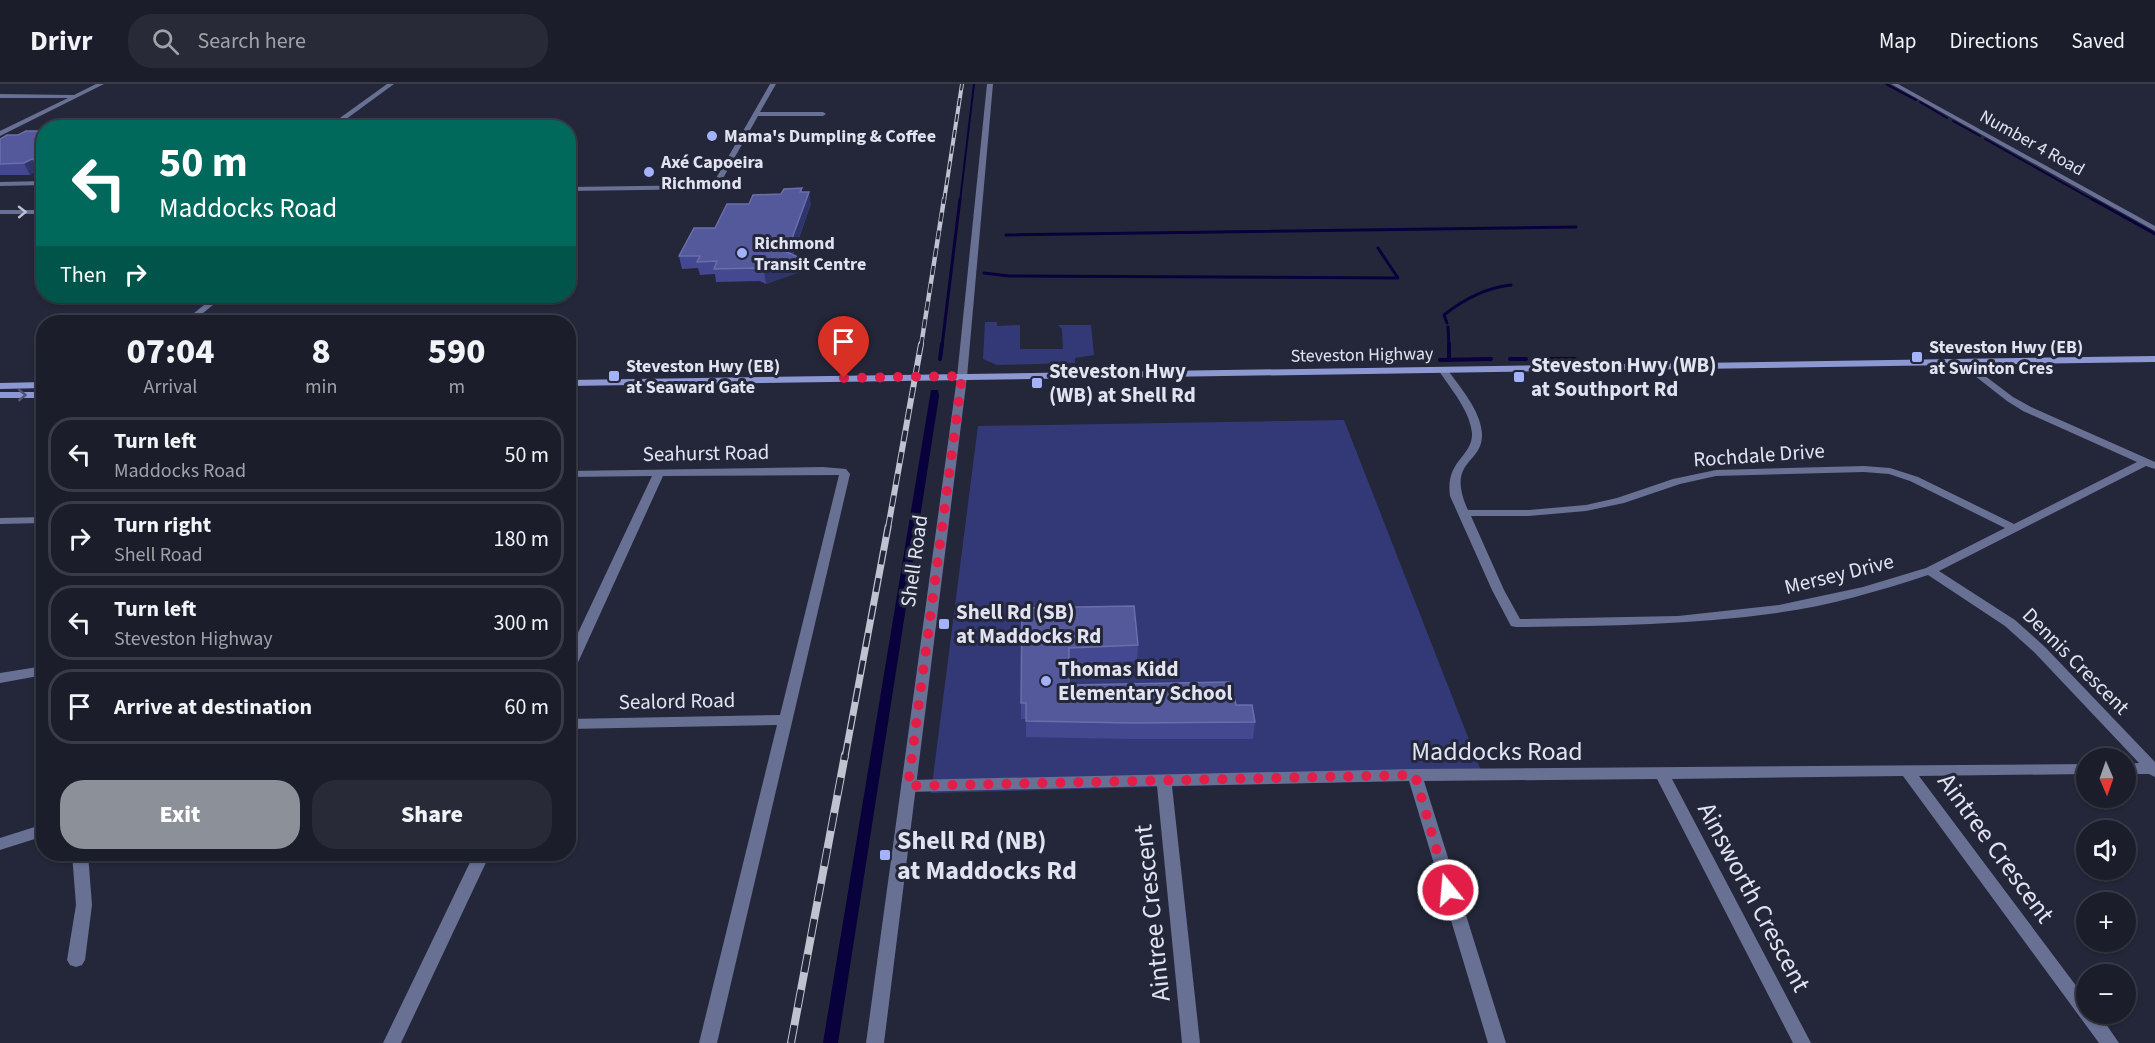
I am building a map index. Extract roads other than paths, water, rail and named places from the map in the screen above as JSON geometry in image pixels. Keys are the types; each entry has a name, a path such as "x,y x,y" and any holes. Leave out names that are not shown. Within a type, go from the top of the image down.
{"main road":[{"name":"Steveston Highway","path":"576,383 2155,359"},
{"path":"0,386 36,385"},
{"path":"0,395 36,395"}],"street":[{"path":"0,128 91,84"},
{"path":"0,134 101,84"},
{"path":"340,120 391,84"},
{"path":"353,120 402,84"},
{"path":"576,189 714,187 773,84"},
{"name":"Shell Road","path":"875,1043 962,376 990,84"},
{"name":"Number 4 Road","path":"1894,84 2155,229"},
{"path":"0,96 76,96"},
{"path":"756,114 823,114"},
{"path":"0,184 36,183"},
{"path":"0,212 36,212"},
{"path":"196,315 210,303"},
{"path":"1964,363 2010,399 2027,409 2150,464"},
{"path":"1444,371 1477,433 1473,449 1460,462 1455,475 1453,487 1462,513"},
{"name":"Mersey Drive","path":"1462,513 1516,623 1658,621 1779,609 1865,591 1930,571 2014,528 2150,464"},
{"name":"Rochdale Drive","path":"1462,513 1529,513 1586,508 1620,501 1677,481 1716,473 1864,469 1890,471 1914,479 2014,528"},
{"name":"Seahurst Road","path":"576,474 823,470 844,472 845,478 786,720"},
{"path":"576,652 658,473"},
{"path":"0,521 36,520"},
{"name":"Dennis Crescent","path":"1930,571 1984,605 2025,637 2154,769"},
{"path":"0,678 36,671"},
{"path":"708,1043 786,720"},
{"name":"Sealord Road","path":"576,724 786,720"},
{"path":"2136,768 2154,769"},
{"name":"Maddocks Road","path":"908,786 1415,775 2076,769"},
{"name":"Aintree Crescent","path":"1908,772 2076,998"},
{"name":"Ainsworth Crescent","path":"1662,774 1802,1043"},
{"path":"1415,775 1497,1043"},
{"name":"Aintree Crescent","path":"1164,779 1191,1043"},
{"path":"0,844 36,833"},
{"path":"76,960 84,905 81,861"},
{"path":"392,1043 479,861"},
{"name":"Aintree Crescent","path":"2095,1024 2110,1043"}],"waterway":[{"path":"960,201 974,84"},
{"path":"1886,84 1916,100"},
{"path":"1920,102 1947,118"},
{"path":"1953,121 1980,136"},
{"path":"1985,139 2095,201"},
{"path":"942,346 960,199"},
{"path":"2092,199 2155,234"},
{"path":"1006,235 1576,227"},
{"path":"984,273 1009,276 1398,278 1378,248"},
{"path":"1447,323 1444,315 1467,299 1492,289 1511,285"},
{"path":"1448,327 1449,346"},
{"path":"940,359 942,344"},
{"path":"1449,346 1449,360"},
{"path":"1449,360 1491,359"},
{"path":"1510,359 1526,359"},
{"path":"1545,359 1575,359"},
{"path":"1440,360 1449,360"}],"railway":[{"path":"944,201 962,84"},
{"path":"921,346 944,199"},
{"path":"888,528 921,344"},
{"path":"845,757 888,527"},
{"path":"791,1043 845,755"}],"place":[{"name":"Mama's Dumpling & Coffee","path":"712,136"},
{"name":"Axé Capoeira Richmond","path":"649,172"},
{"name":"Richmond Transit Centre","path":"742,253"},
{"name":"Steveston Hwy (EB) at Swinton Cres","path":"1917,357"},
{"name":"Steveston Hwy (EB) at Seaward Gate","path":"614,376"},
{"name":"Steveston Hwy (WB) at Southport Rd","path":"1519,377"},
{"name":"Steveston Hwy (WB) at Shell Rd","path":"1037,383"},
{"name":"Shell Rd (SB) at Maddocks Rd","path":"944,624"},
{"name":"Thomas Kidd Elementary School","path":"1046,681"},
{"name":"Shell Rd (NB) at Maddocks Rd","path":"885,855"}]}
